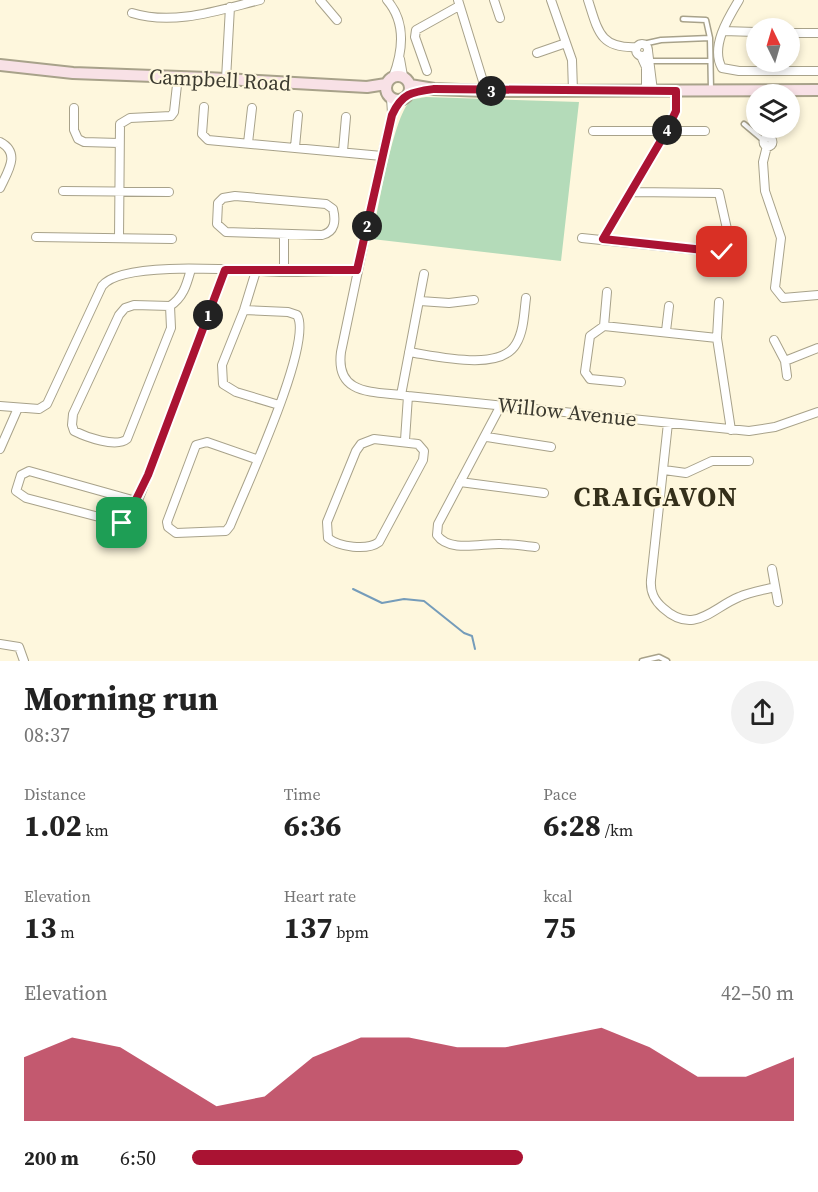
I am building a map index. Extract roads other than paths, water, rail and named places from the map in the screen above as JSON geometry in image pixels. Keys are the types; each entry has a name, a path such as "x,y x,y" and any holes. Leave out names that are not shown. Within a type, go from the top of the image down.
{"street":[{"path":"132,13 149,18 180,18 260,0"},
{"path":"320,0 337,20"},
{"path":"0,406 39,409 47,404 102,286 114,276 191,268 284,272 357,270 392,115 393,88 399,55 398,16 387,0"},
{"path":"494,0 500,18"},
{"path":"551,0 573,69 573,91"},
{"path":"588,0 602,36 609,44 641,51 651,61 650,91"},
{"path":"739,0 723,31 718,48 719,63 723,69 818,71"},
{"path":"427,71 415,37 416,30 459,3 486,91"},
{"path":"226,79 230,8"},
{"path":"723,31 746,32"},
{"path":"800,33 818,33"},
{"path":"537,53 566,44"},
{"path":"641,51 650,91"},
{"name":"Campbell Road","path":"0,65 73,74 178,76 393,88"},
{"path":"119,238 120,127 126,119 162,118 172,114 178,76"},
{"path":"393,88 486,91 818,90"},
{"path":"393,88 410,89"},
{"path":"603,239 666,132 676,111 676,91"},
{"path":"204,107 202,134 204,139 382,156"},
{"path":"74,108 74,130 78,139 84,142 119,143"},
{"path":"248,143 252,108"},
{"path":"295,147 298,115"},
{"path":"343,151 346,117"},
{"path":"593,131 705,131"},
{"path":"0,142 10,149 12,157 0,188"},
{"path":"765,143 763,162 765,191 780,233 775,288 783,298 818,295"},
{"path":"63,190 169,192"},
{"path":"582,238 716,252 726,251 730,247 719,193 632,192"},
{"path":"235,196 326,204 333,209 333,226 328,234 284,234 221,230 217,219 219,200 235,196"},
{"path":"284,234 284,272"},
{"path":"36,237 172,239"},
{"path":"171,306 171,328 127,439 122,443 113,442 74,431 73,414 122,311 134,305 171,306 179,300 186,288 191,268"},
{"path":"136,501 28,471 21,475 16,491 26,498 122,523 136,501 225,270"},
{"name":"Willow Avenue","path":"357,270 341,352 342,374 351,386 368,391 730,430 760,431 818,412"},
{"path":"256,271 244,310 222,364 223,384 237,392 279,405"},
{"path":"405,440 405,395 409,352 424,274"},
{"path":"604,326 607,292"},
{"path":"409,352 464,359 495,359 514,346 521,330 526,298"},
{"path":"420,301 449,303 474,300"},
{"path":"719,302 717,338 730,430"},
{"path":"666,331 669,306"},
{"path":"244,310 294,314 301,321 294,366 279,405 226,531 176,532 168,527 167,522 196,445 207,442 256,459"},
{"path":"621,382 590,379 585,372 589,339 594,331 604,326 717,338"},
{"path":"774,340 785,361 787,376"},
{"path":"785,361 818,348"},
{"path":"501,405 438,524 438,538 445,542 471,546 506,543 535,547"},
{"path":"0,449 18,408"},
{"path":"668,423 651,586 653,597 677,618 694,619 716,612 739,597 776,587"},
{"path":"486,437 551,447"},
{"path":"374,439 405,440 422,447 423,460 383,537 376,544 366,546 341,545 330,541 326,532 327,522 358,447 374,439"},
{"path":"664,470 691,472 712,461 748,461"},
{"path":"460,482 544,494"},
{"path":"772,569 778,602"},
{"path":"0,644 19,647 24,661"}],"lane":[{"path":"683,19 706,20 710,38 711,91"},
{"path":"641,51 661,40 710,38"},
{"path":"651,61 710,61"},
{"path":"744,124 765,143"},
{"path":"642,661 659,657 667,661"}],"waterway":[{"path":"353,589 382,603 404,599 424,601 464,633 472,636 475,649"}],"district":[{"name":"CRAIGAVON","path":"656,497"}]}
